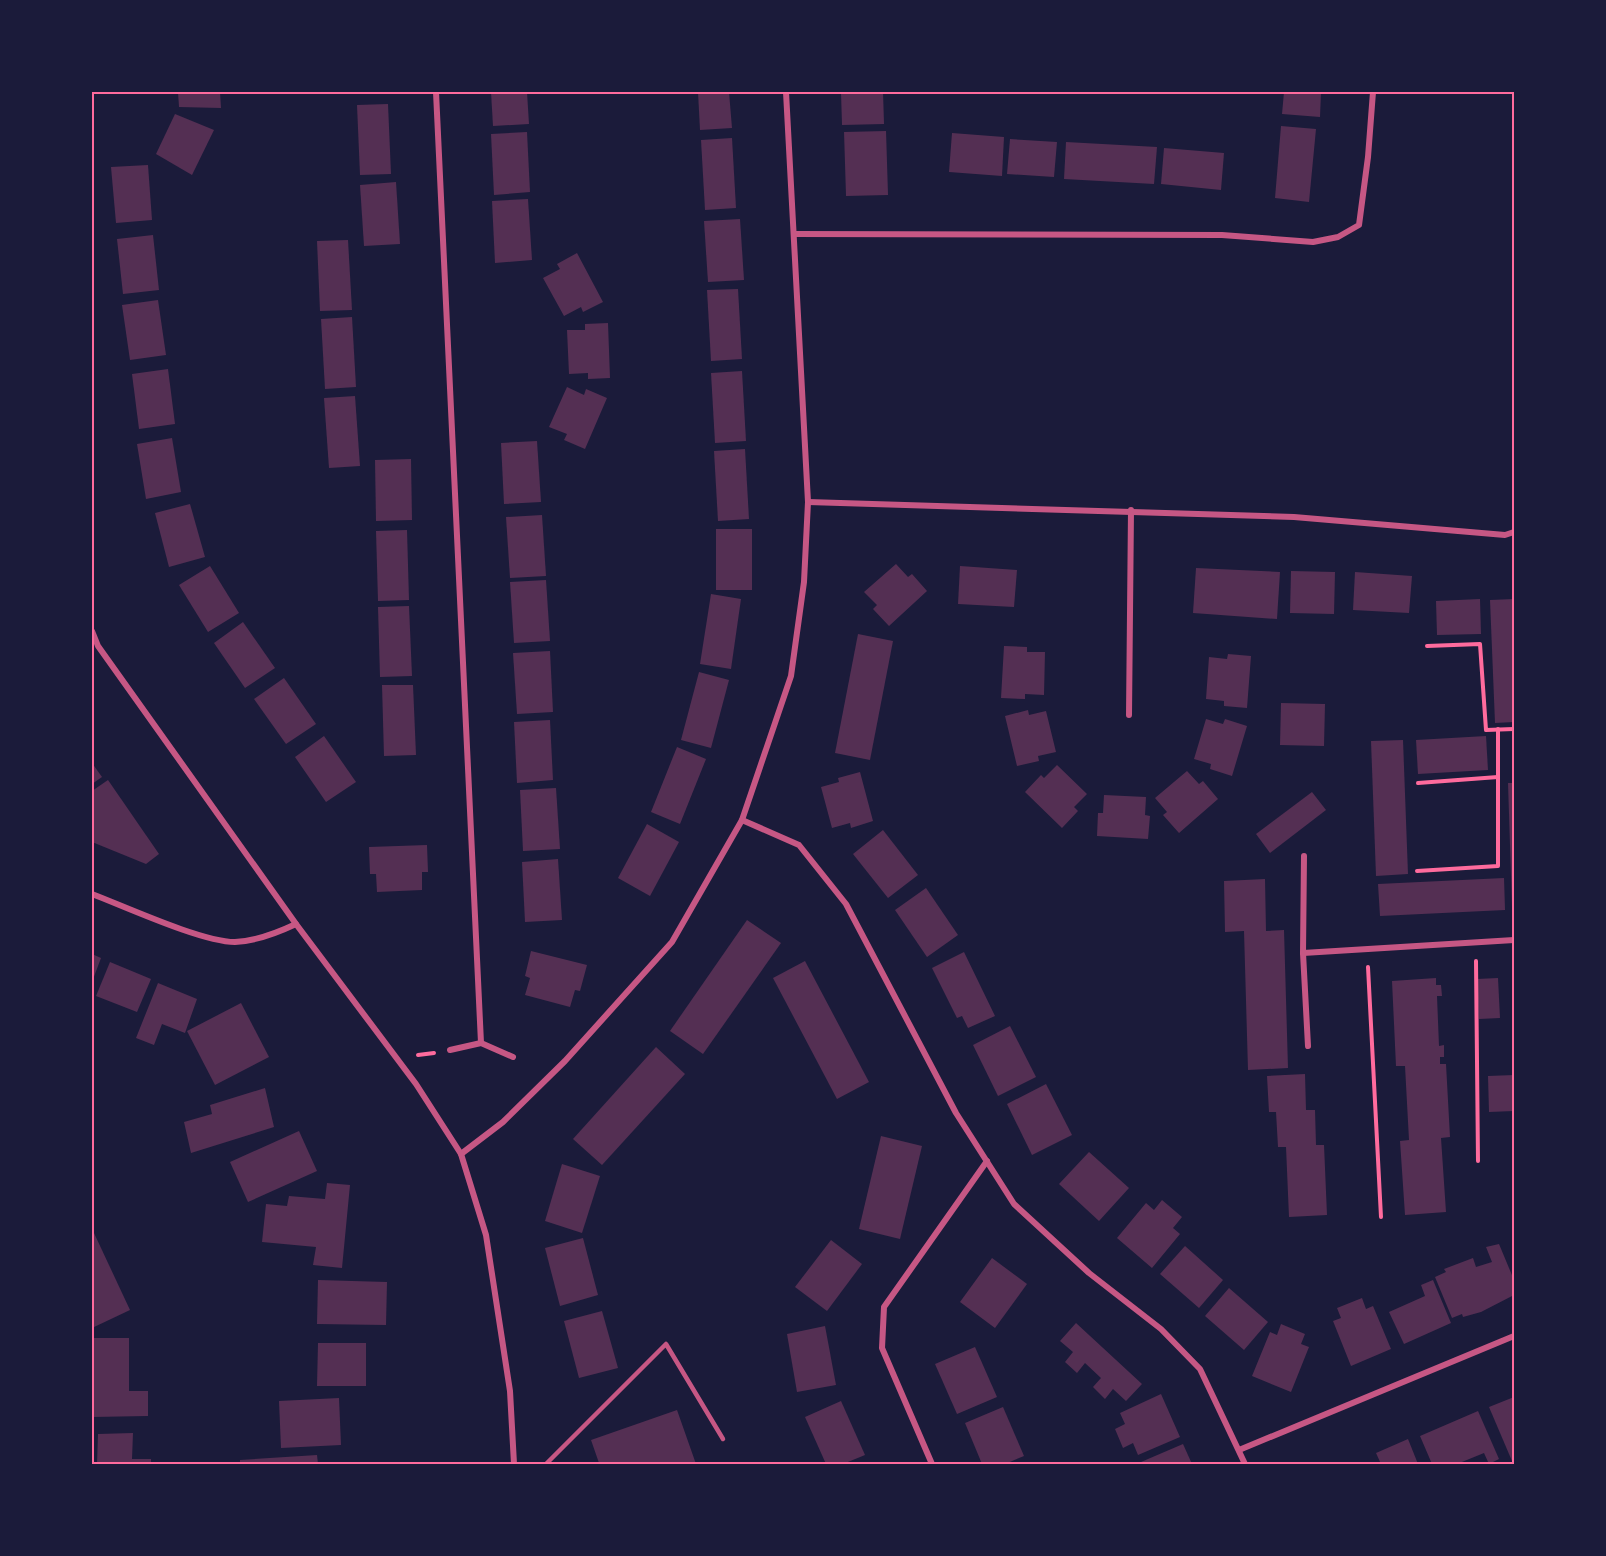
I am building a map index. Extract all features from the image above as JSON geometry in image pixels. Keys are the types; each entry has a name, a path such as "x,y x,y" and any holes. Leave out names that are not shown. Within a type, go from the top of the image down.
{"street":[{"path":"436,92 481,1042"},
{"path":"461,1154 503,1122 564,1060 672,942 742,820 791,676 804,582 808,502 786,92"},
{"path":"794,234 1222,235 1313,242 1338,237 1359,225 1368,157 1373,92"},
{"path":"808,502 1131,510 1294,517 1504,535 1515,532"},
{"path":"1129,715 1131,510"},
{"path":"92,631 99,646 296,924 397,1058 461,1154 486,1235 510,1391 514,1464"},
{"path":"742,820 799,845 846,904 956,1113 1014,1204 1089,1273 1161,1329 1200,1369 1245,1464"},
{"path":"1304,856 1303,952 1308,1046"},
{"path":"92,894 209,937 235,942 270,936 296,924"},
{"path":"1303,952 1515,940"},
{"path":"450,1050 481,1042 513,1057"},
{"path":"932,1464 882,1348 884,1307 987,1161"},
{"path":"1239,1450 1515,1336"}],"lane":[{"path":"546,1464 666,1344 723,1439"}],"path":[{"path":"1427,646 1480,644 1486,730 1515,729"},
{"path":"1417,871 1498,866 1498,729"},
{"path":"1418,783 1498,777"},
{"path":"1476,942 1478,1161"},
{"path":"1367,949 1381,1217"},
{"path":"397,1058 450,1050"}],"building":[{"path":"178,92 220,92 221,108 179,107"},
{"path":"491,92 527,92 529,124 493,126"},
{"path":"698,92 729,92 732,128 700,130"},
{"path":"841,92 883,92 884,124 842,125"},
{"path":"1284,92 1321,92 1320,117 1282,114"},
{"path":"388,104 391,174 360,175 357,105"},
{"path":"175,114 214,130 192,175 156,154"},
{"path":"1281,126 1316,129 1309,202 1275,198"},
{"path":"886,131 888,195 846,196 844,132"},
{"path":"527,132 530,192 494,195 491,134"},
{"path":"952,133 1004,137 1002,176 949,172"},
{"path":"732,138 736,208 705,210 701,140"},
{"path":"1010,139 1057,142 1054,177 1007,174"},
{"path":"1066,142 1157,147 1154,184 1064,179"},
{"path":"1164,148 1224,153 1221,190 1161,184"},
{"path":"148,165 152,220 116,223 111,167"},
{"path":"396,182 400,244 364,246 360,185"},
{"path":"528,199 532,260 495,263 492,201"},
{"path":"740,219 744,280 708,282 704,221"},
{"path":"153,235 159,290 123,294 117,239"},
{"path":"348,240 352,310 320,311 317,241"},
{"path":"577,253 603,302 583,312 581,307 564,316 543,278 560,269 557,264"},
{"path":"738,289 742,359 711,361 707,290"},
{"path":"158,300 166,355 130,360 122,305"},
{"path":"352,317 356,387 325,389 321,319"},
{"path":"608,323 610,378 588,379 588,373 569,374 567,330 585,330 585,324"},
{"path":"168,369 175,424 139,429 132,374"},
{"path":"742,371 746,441 715,443 711,373"},
{"path":"567,387 584,395 586,389 607,398 585,449 564,440 567,434 549,427"},
{"path":"355,396 360,466 329,468 324,398"},
{"path":"172,438 181,492 146,499 137,444"},
{"path":"537,441 541,502 504,504 501,443"},
{"path":"745,449 749,519 718,521 714,451"},
{"path":"411,459 412,520 376,521 375,460"},
{"path":"190,504 205,557 169,567 155,513"},
{"path":"542,515 546,576 510,578 506,517"},
{"path":"716,529 752,529 752,590 716,590"},
{"path":"407,530 409,600 378,601 376,531"},
{"path":"896,564 908,577 912,574 927,591 889,626 873,609 877,605 864,592"},
{"path":"210,566 239,613 208,632 179,585"},
{"path":"960,566 1017,570 1014,607 958,604"},
{"path":"1196,568 1280,572 1277,619 1193,613"},
{"path":"1291,571 1335,572 1334,614 1290,613"},
{"path":"1355,572 1412,576 1409,613 1353,610"},
{"path":"546,580 550,641 514,643 510,582"},
{"path":"711,594 741,599 731,669 700,664"},
{"path":"1480,599 1481,634 1437,635 1436,601"},
{"path":"1514,599 1514,722 1495,723 1490,600"},
{"path":"409,606 412,676 380,677 378,607"},
{"path":"243,622 275,668 245,688 214,643"},
{"path":"858,634 893,641 870,760 835,753"},
{"path":"1004,646 1027,647 1027,652 1045,652 1044,695 1025,694 1025,699 1001,698"},
{"path":"550,651 553,712 517,714 513,653"},
{"path":"1228,654 1251,656 1247,708 1224,706 1224,701 1206,699 1209,657 1227,659"},
{"path":"699,672 729,680 711,748 681,740"},
{"path":"284,678 316,724 286,744 254,699"},
{"path":"382,685 413,685 416,755 384,756"},
{"path":"1281,703 1325,704 1324,746 1280,745"},
{"path":"1028,710 1029,715 1046,711 1056,752 1038,756 1039,761 1017,766 1005,716"},
{"path":"1206,719 1223,724 1225,719 1247,726 1232,776 1210,769 1211,764 1194,759"},
{"path":"550,720 553,780 517,783 514,722"},
{"path":"324,736 356,782 326,802 295,757"},
{"path":"1486,736 1488,770 1418,774 1416,740"},
{"path":"1403,740 1408,874 1376,876 1371,741"},
{"path":"677,747 706,759 680,824 651,812"},
{"path":"92,763 102,777 92,784"},
{"path":"1057,765 1087,794 1074,807 1078,811 1062,828 1025,792 1041,775 1044,778"},
{"path":"1187,771 1199,784 1203,781 1218,799 1179,833 1163,815 1167,812 1155,798"},
{"path":"860,772 873,821 851,828 850,823 832,828 821,787 839,782 838,778"},
{"path":"108,780 159,854 146,864 92,842 92,791"},
{"path":"1508,783 1514,783 1514,907 1512,907"},
{"path":"556,788 560,849 523,851 520,790"},
{"path":"1312,792 1326,810 1270,853 1256,834"},
{"path":"1104,795 1146,797 1145,815 1150,816 1148,839 1097,836 1098,813 1103,813"},
{"path":"647,824 679,842 650,896 618,878"},
{"path":"883,830 918,875 888,898 853,854"},
{"path":"427,845 428,872 422,872 422,890 377,892 376,874 370,874 369,847"},
{"path":"558,859 562,920 525,922 522,862"},
{"path":"1504,878 1505,910 1380,916 1378,884"},
{"path":"1265,879 1266,931 1284,930 1288,1068 1248,1070 1244,931 1225,932 1224,881"},
{"path":"926,888 958,935 927,957 895,910"},
{"path":"747,920 781,943 703,1054 670,1031"},
{"path":"531,951 587,965 580,991 575,990 570,1007 525,995 530,978 525,976"},
{"path":"964,952 995,1016 968,1028 962,1016 957,1018 932,968"},
{"path":"92,954 101,958 92,982"},
{"path":"805,961 869,1082 837,1099 773,978"},
{"path":"110,962 151,979 137,1012 96,996"},
{"path":"1436,978 1436,985 1441,985 1442,996 1437,996 1439,1046 1444,1045 1444,1057 1440,1057 1440,1064 1446,1064 1450,1137 1441,1138 1446,1212 1405,1215 1400,1141 1409,1140 1405,1066 1396,1066 1392,981"},
{"path":"1498,978 1500,1018 1479,1019 1477,979"},
{"path":"158,983 197,999 185,1033 162,1024 154,1045 136,1038"},
{"path":"241,1003 269,1057 215,1085 187,1031"},
{"path":"1010,1026 1036,1077 998,1096 973,1045"},
{"path":"656,1047 685,1074 602,1165 573,1139"},
{"path":"1305,1074 1306,1110 1315,1110 1316,1145 1324,1145 1327,1215 1289,1217 1286,1147 1278,1147 1276,1112 1269,1112 1267,1076"},
{"path":"1514,1075 1514,1111 1489,1112 1488,1076"},
{"path":"1046,1084 1072,1135 1032,1155 1007,1104"},
{"path":"265,1088 274,1127 191,1153 184,1122 212,1114 210,1105"},
{"path":"299,1131 317,1171 248,1202 230,1162"},
{"path":"881,1136 922,1146 900,1239 859,1229"},
{"path":"1089,1152 1129,1188 1099,1221 1059,1184"},
{"path":"562,1164 600,1176 582,1233 545,1221"},
{"path":"327,1183 350,1185 342,1268 313,1265 316,1247 262,1242 266,1204 287,1206 289,1196 325,1199"},
{"path":"1162,1200 1182,1217 1173,1228 1180,1234 1152,1268 1117,1238 1146,1203 1154,1210"},
{"path":"94,1233 130,1310 92,1328 92,1234"},
{"path":"583,1238 598,1295 560,1306 545,1248"},
{"path":"831,1240 862,1264 827,1311 795,1287"},
{"path":"1499,1244 1514,1280 1514,1295 1481,1312 1463,1317 1462,1314 1452,1318 1435,1277 1446,1272 1444,1269 1473,1258 1476,1267 1492,1262 1486,1247"},
{"path":"1185,1246 1223,1280 1199,1308 1160,1274"},
{"path":"992,1258 1027,1284 995,1328 960,1302"},
{"path":"318,1280 387,1282 386,1325 317,1324"},
{"path":"1433,1280 1451,1323 1404,1344 1389,1312 1425,1296 1421,1285"},
{"path":"1229,1288 1268,1322 1244,1350 1205,1316"},
{"path":"1362,1298 1366,1309 1373,1306 1391,1349 1351,1366 1333,1321 1341,1318 1337,1308"},
{"path":"602,1311 618,1368 579,1378 564,1321"},
{"path":"1076,1323 1142,1384 1126,1401 1113,1389 1105,1399 1093,1387 1101,1378 1085,1363 1077,1373 1065,1362 1073,1352 1060,1341"},
{"path":"1281,1324 1305,1334 1301,1344 1309,1347 1291,1392 1252,1376 1270,1332 1277,1335"},
{"path":"825,1326 836,1385 797,1392 787,1334"},
{"path":"92,1338 129,1338 129,1391 148,1391 148,1416 92,1417"},
{"path":"318,1343 366,1343 366,1386 317,1386"},
{"path":"975,1347 997,1397 957,1414 935,1364"},
{"path":"1161,1394 1180,1437 1138,1455 1133,1443 1123,1448 1115,1429 1125,1424 1120,1413"},
{"path":"1514,1397 1514,1460 1512,1461 1489,1407"},
{"path":"339,1398 341,1445 281,1448 279,1401"},
{"path":"841,1401 865,1455 843,1464 826,1464 805,1417"},
{"path":"1003,1407 1024,1456 1005,1464 982,1464 965,1423"},
{"path":"677,1410 696,1464 595,1464 599,1463 591,1440"},
{"path":"1478,1411 1499,1459 1489,1464 1484,1453 1457,1464 1432,1464 1420,1436"},
{"path":"133,1433 132,1459 151,1459 151,1464 97,1464 98,1434"},
{"path":"1408,1439 1418,1464 1381,1464 1376,1453"},
{"path":"1183,1444 1192,1464 1142,1464 1141,1462"},
{"path":"317,1455 318,1464 240,1464 240,1460"}]}
